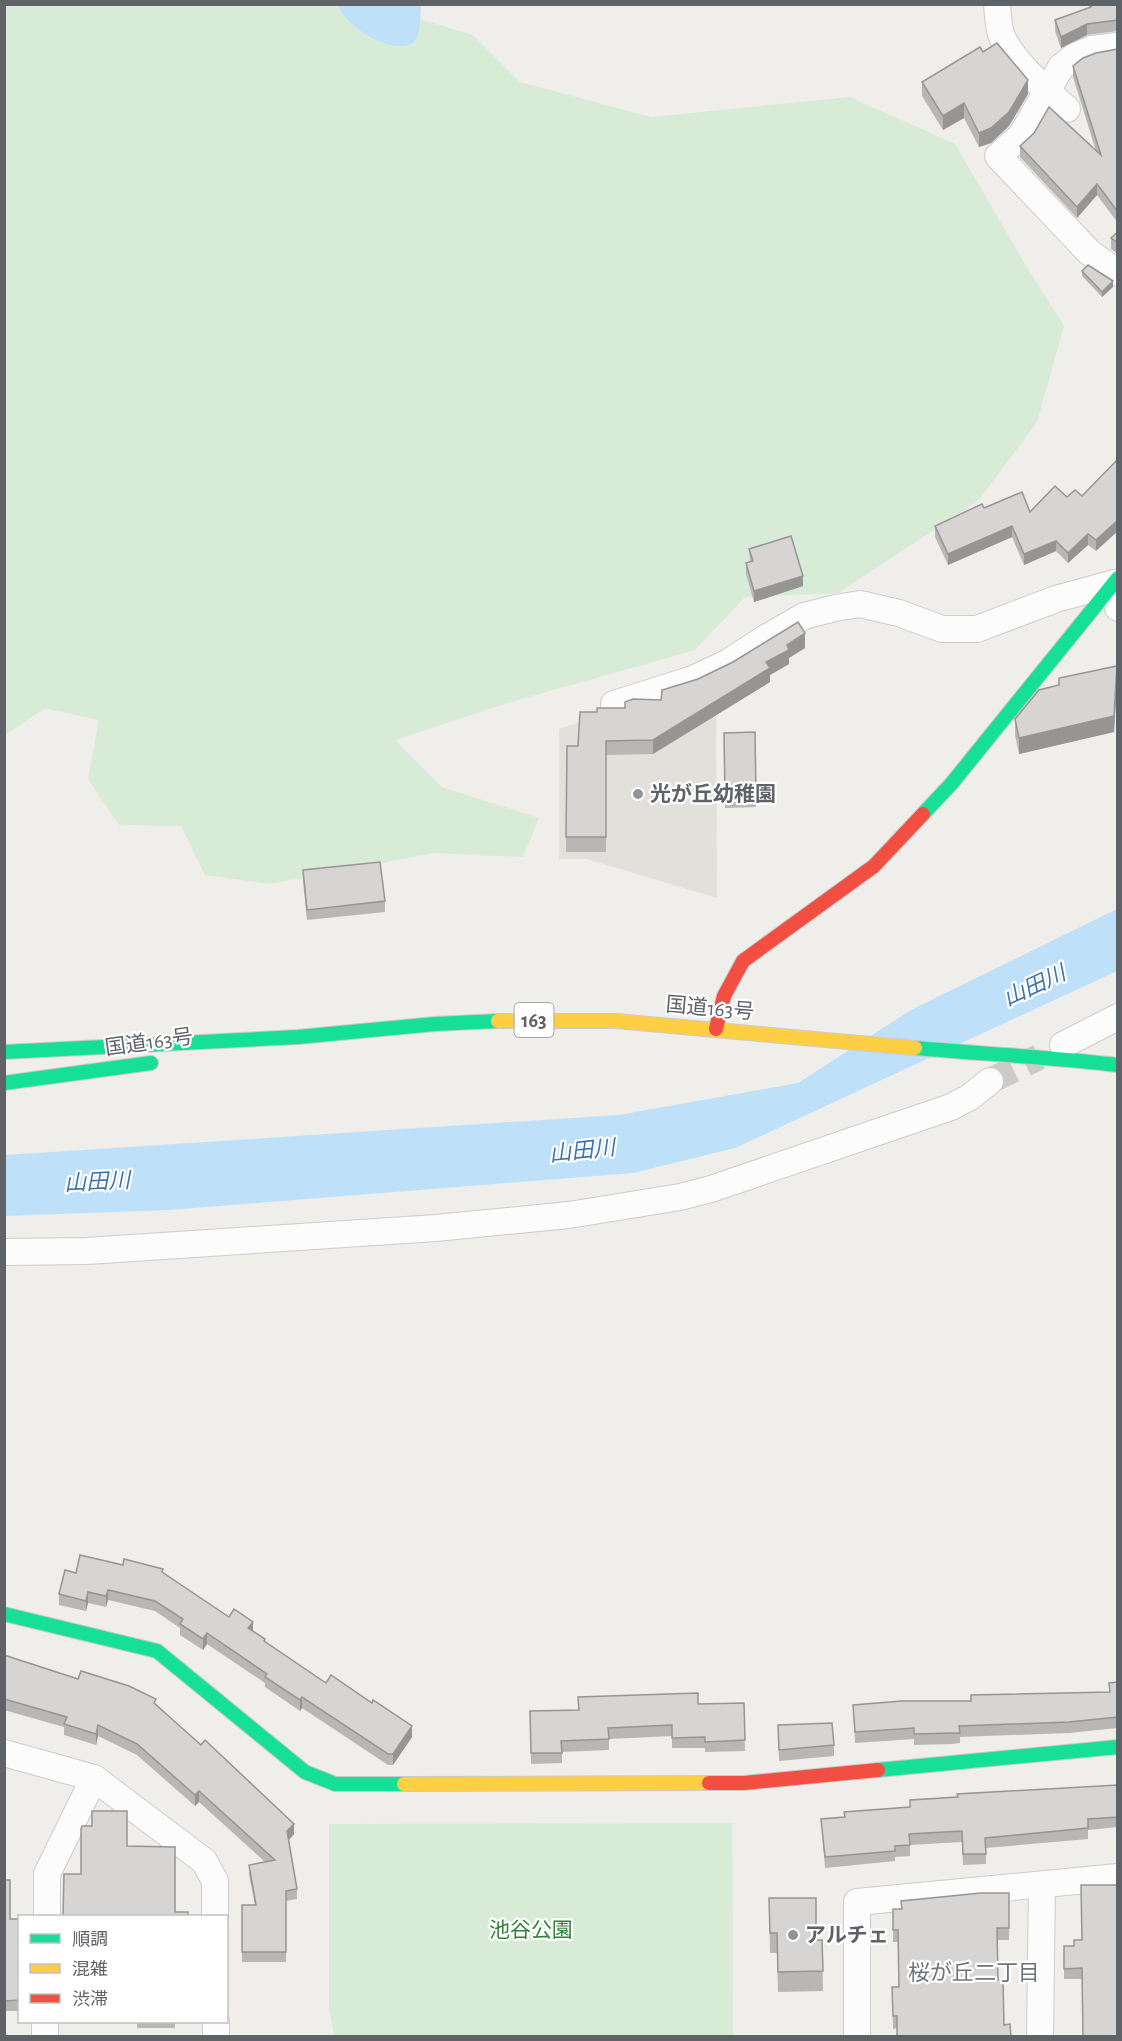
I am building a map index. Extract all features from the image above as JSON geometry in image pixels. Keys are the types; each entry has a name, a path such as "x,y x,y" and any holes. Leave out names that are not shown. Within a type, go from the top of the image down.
{"main road":[{"path":"716,1029 724,996 743,961 874,866 952,783 1116,590"},
{"name":"国道163号","path":"4,1052 298,1037 435,1024 527,1020 616,1022 716,1029 1015,1058 1068,1059 1118,1065"},
{"name":"国道163号","path":"202,1056 298,1037"},
{"name":"国道163号","path":"4,1083 168,1060"},
{"path":"4,1614 157,1651 305,1772 335,1784 744,1784 1118,1747"}],"street":[{"path":"997,4 1002,35 1009,49 1067,109"},
{"path":"1118,46 1092,49 1075,56 1061,67 1020,136 998,156 1089,252 1118,273"},
{"path":"614,704 693,679 727,663 804,616 834,608 860,604 899,614 942,629 977,629 1056,599 1116,590"},
{"path":"1063,1045 1118,1017"},
{"path":"4,1252 87,1251 436,1228 569,1215 664,1200 731,1182 951,1107 970,1097 990,1081"},
{"path":"4,1753 94,1778 204,1861 215,1881 215,1915"},
{"path":"46,1915 47,1874 94,1778"},
{"path":"857,2037 857,1902 1118,1877"},
{"path":"1040,2037 1042,1885"}],"shaded area":[{"name":"光が丘幼稚園","path":"705,681 716,689 717,898 587,859 559,859 559,729"}],"green space":[{"path":"5,5 372,5 473,35 520,82 651,117 850,97 955,144 1064,326 1037,422 978,501 838,593 745,597 695,650 511,702 395,740 442,787 539,818 523,857 434,853 270,884 205,875 181,826 119,825 88,779 99,720 45,708 5,735"},
{"name":"池谷公園","path":"732,1823 733,2036 334,2036 329,2008 329,1824"}],"water":[{"path":"338,5 421,5 417,38 409,45 402,46 374,39 356,27 342,13"},
{"name":"山田川","path":"1117,909 1117,971 735,1148 633,1173 169,1210 5,1216 5,1155 619,1115 798,1083 911,1010"}],"building":[{"path":"1091,4 1118,4 1118,20 1087,24 1061,37 1055,20 1091,7"},
{"path":"997,43 1028,80 1009,112 991,128 979,133 964,103 943,116 922,82 980,47 983,52"},
{"path":"1118,49 1118,212 1097,184 1077,207 1020,146 1034,133 1049,107 1101,155 1073,66 1083,58 1096,53"},
{"path":"1118,232 1118,243 1111,238"},
{"path":"1088,265 1113,281 1102,292 1082,271"},
{"path":"1118,459 1118,520 1096,540 1088,534 1068,553 1056,541 1024,554 1012,526 948,554 935,526 982,504 984,508 1022,492 1030,512 1055,486 1067,497 1075,490 1082,496"},
{"path":"791,536 803,576 754,591 746,563 753,561 749,549"},
{"path":"798,622 805,633 787,645 789,650 766,662 770,668 653,740 606,741 606,837 566,837 567,746 578,746 580,712 597,712 597,708 625,708 625,702 633,699 661,700 662,690 698,679 733,662"},
{"path":"1117,666 1114,716 1019,738 1015,719 1039,690 1059,685 1059,678"},
{"path":"755,732 756,796 725,797 724,733"},
{"path":"380,862 385,901 307,910 303,870"},
{"path":"80,1555 123,1565 124,1559 163,1569 162,1572 229,1617 234,1609 253,1622 248,1628 326,1683 331,1675 372,1703 373,1700 412,1726 393,1754 388,1754 302,1697 300,1700 265,1677 267,1674 207,1633 203,1639 180,1624 183,1619 155,1601 108,1590 106,1596 88,1592 86,1601 59,1594 65,1570 76,1573"},
{"path":"4,1655 78,1679 81,1671 129,1686 156,1699 154,1703 201,1745 205,1740 294,1824 287,1831 297,1889 286,1891 286,1952 242,1952 242,1905 256,1905 249,1865 275,1860 199,1791 195,1795 137,1744 98,1725 96,1734 64,1724 67,1717 4,1699"},
{"path":"1118,1682 1118,1717 1069,1722 959,1726 960,1733 914,1734 914,1728 855,1732 853,1705 902,1701 971,1701 971,1695 1110,1692 1109,1683"},
{"path":"698,1693 698,1704 744,1703 745,1740 705,1742 705,1737 672,1738 672,1725 608,1728 609,1739 561,1741 562,1753 531,1753 530,1711 579,1710 578,1697"},
{"path":"832,1723 834,1745 779,1750 778,1725"},
{"path":"1118,1785 1118,1817 1088,1819 1088,1828 985,1838 986,1854 963,1854 962,1831 909,1834 910,1845 895,1846 895,1851 825,1857 821,1819 845,1817 844,1812 910,1807 910,1800 958,1797 957,1794"},
{"path":"92,1811 127,1811 127,1846 175,1847 175,1912 188,1912 188,1915 63,1915 64,1874 81,1874 81,1829 82,1826 92,1826"},
{"path":"4,1880 10,1880 10,1919 18,1919 18,2000 4,2001"},
{"path":"1081,1885 1118,1885 1118,2037 1083,2037 1082,1968 1064,1969 1064,1946 1074,1946 1074,1940 1082,1940"},
{"path":"981,1893 1009,1893 1009,1928 997,1928 998,1980 1003,1980 1004,2025 1010,2024 1011,2037 897,2037 897,2016 893,2016 892,1987 899,1987 898,1930 893,1930 893,1909 902,1909 901,1901"},
{"path":"769,1898 816,1898 816,1940 822,1940 823,1971 778,1972 777,1933 770,1933"}],"tunnel":[{"path":"990,1081 1039,1057"}],"traffic: fast":[{"path":"923,814 952,783 1118,578"},
{"path":"4,1052 298,1037 435,1024 498,1021"},
{"path":"915,1048 1118,1065"},
{"path":"4,1083 151,1063"},
{"path":"4,1614 157,1651 305,1772 335,1784 404,1784"},
{"path":"878,1770 1118,1747"}],"traffic: slow":[{"path":"498,1021 616,1021 915,1048"},
{"path":"404,1784 709,1783"}],"traffic: jam":[{"path":"716,1029 724,996 743,961 874,866 923,814"},
{"path":"709,1783 744,1783 878,1770"}],"place":[{"name":"光が丘幼稚園","path":"638,794"},
{"name":"アルチェ","path":"793,1935"}],"district":[{"name":"桜が丘二丁目","path":"974,1972"}]}
